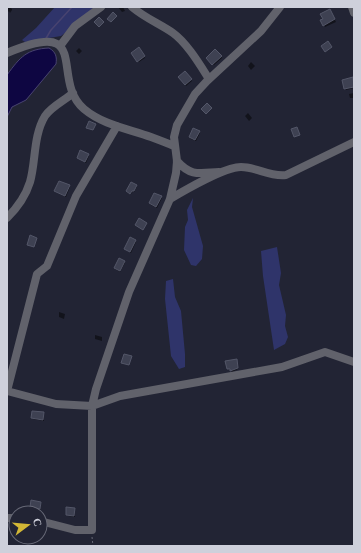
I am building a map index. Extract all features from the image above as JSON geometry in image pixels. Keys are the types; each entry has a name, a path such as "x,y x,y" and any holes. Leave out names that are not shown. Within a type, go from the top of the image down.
{"street":[{"path":"60,46 75,26 101,7"},
{"path":"132,7 142,16 175,34 185,43 209,79"},
{"path":"48,523 75,530 92,530 92,406 96,389 129,292 170,199 176,174 177,161 174,137 177,125 195,94 261,31 280,7"},
{"path":"352,7 354,14"},
{"path":"7,53 41,42 55,42 62,48 67,61 76,101 84,109 96,117 117,126 174,146"},
{"path":"7,218 24,196 30,181 35,146 45,117 54,106 73,93"},
{"path":"117,126 76,196 47,266 37,274 7,391 56,404 92,406 120,396 282,367 325,352 354,362"},
{"path":"170,199 196,184 240,167 254,169 278,176 286,175 354,142"},
{"path":"177,161 185,170 198,173 227,171"}],"path":[{"path":"92,530 93,546"}],"shaded area":[{"path":"55,7 94,7 61,36 25,42 22,40 36,28"},
{"path":"49,48 56,55 56,64 26,100 12,107 7,117 7,75 16,63 29,52"},
{"path":"193,198 192,207 203,246 202,259 196,266 191,265 184,250 185,227 188,220 187,210"},
{"path":"277,247 281,273 279,285 286,315 285,326 288,337 285,344 274,350 263,276 261,251"},
{"path":"173,279 175,297 181,311 185,354 185,367 179,369 171,356 165,299 166,281"}],"building":[{"path":"330,9 335,19 323,26 320,20 323,19 320,14"},
{"path":"113,12 117,16 111,22 107,19"},
{"path":"99,17 104,22 99,27 94,22"},
{"path":"328,41 332,47 325,52 321,46"},
{"path":"139,47 145,56 137,62 131,53"},
{"path":"215,49 222,56 212,65 206,58"},
{"path":"185,71 192,79 185,85 178,77"},
{"path":"353,77 354,87 344,89 342,80"},
{"path":"207,103 212,108 206,114 201,109"},
{"path":"89,121 96,124 93,130 86,128"},
{"path":"297,127 300,135 294,137 291,129"},
{"path":"193,128 200,131 195,140 189,137"},
{"path":"80,150 89,154 85,162 77,158"},
{"path":"59,181 70,185 65,196 54,191"},
{"path":"131,182 137,185 134,191 130,194 126,191"},
{"path":"154,193 162,196 156,207 149,203"},
{"path":"139,218 147,223 143,230 135,225"},
{"path":"30,235 37,238 34,247 27,245"},
{"path":"130,237 136,240 130,252 124,249"},
{"path":"119,258 125,261 120,271 114,268"},
{"path":"124,354 132,356 129,365 121,363"},
{"path":"237,359 238,368 230,371 230,369 227,369 225,361"},
{"path":"32,411 44,412 43,420 31,418"},
{"path":"31,500 41,502 41,505 30,505"},
{"path":"66,507 75,508 74,516 66,515"}],"waterway":[{"path":"45,40 51,30 72,7"}]}
